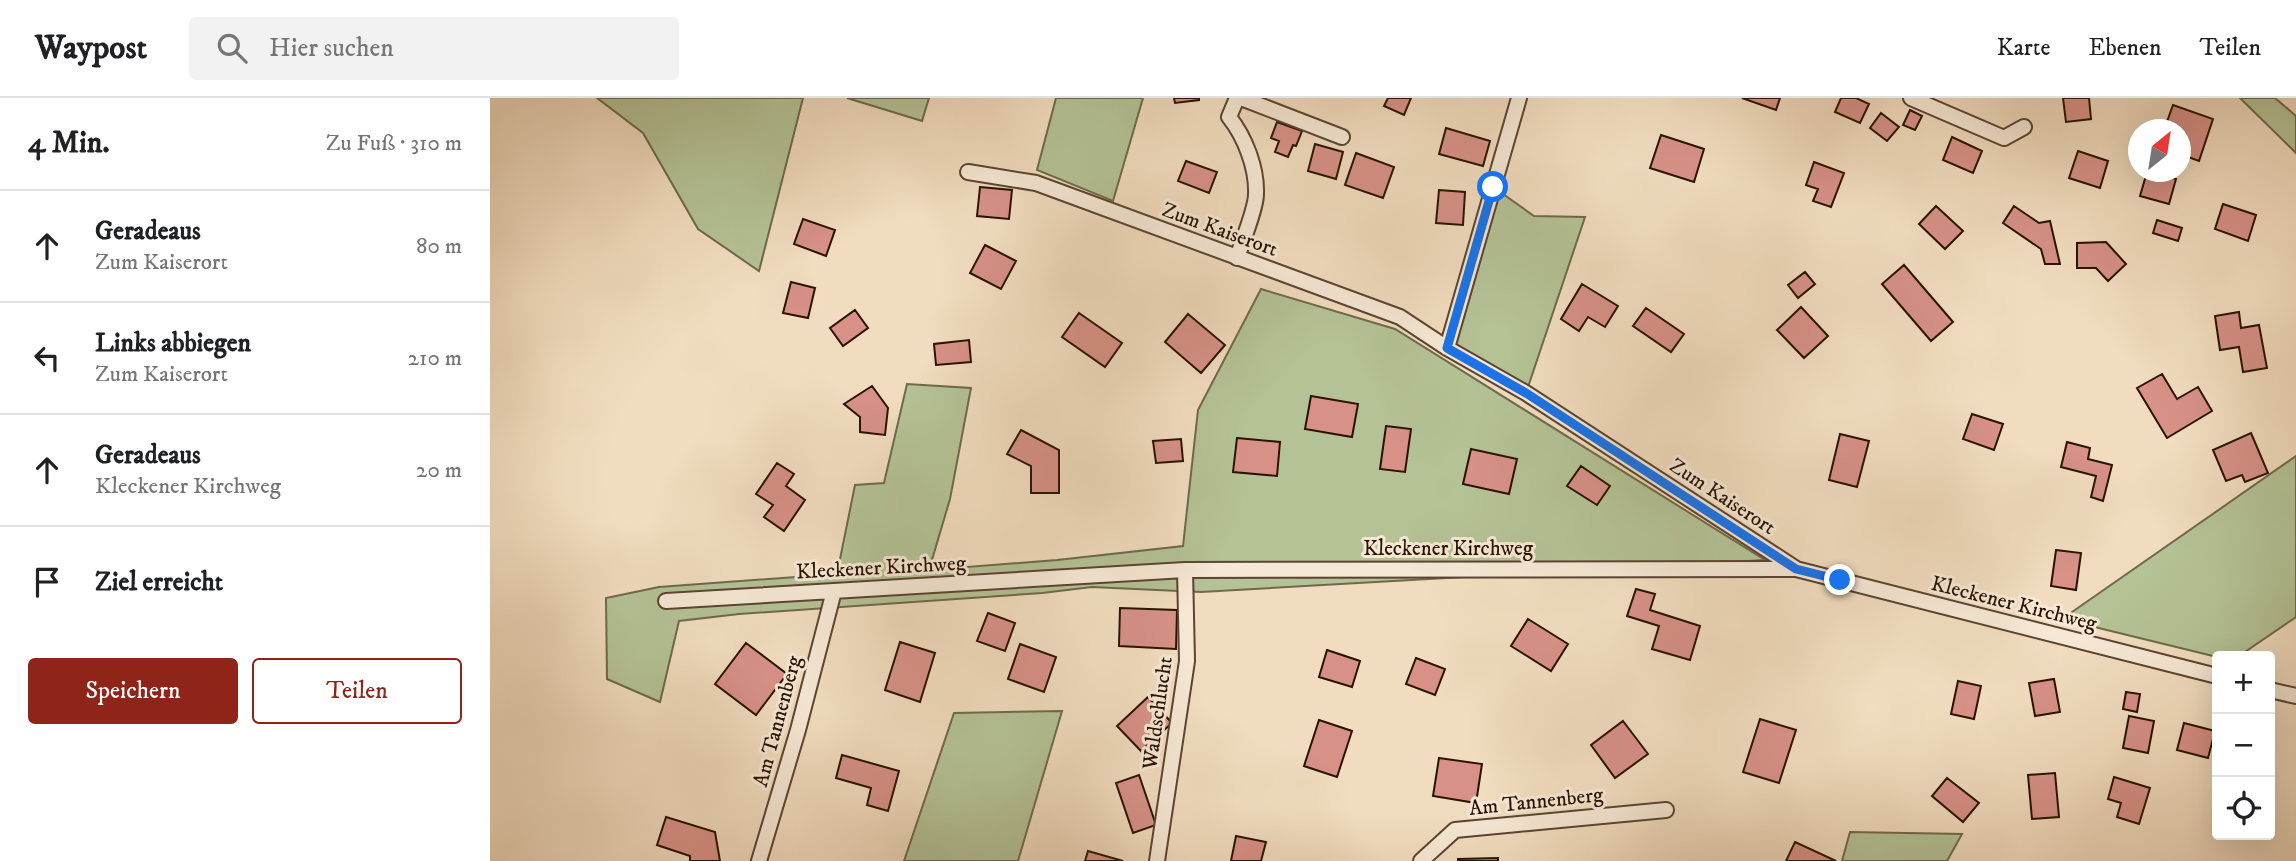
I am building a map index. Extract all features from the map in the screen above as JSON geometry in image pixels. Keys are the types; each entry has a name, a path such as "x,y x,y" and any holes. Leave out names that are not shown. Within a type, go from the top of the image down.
{"street":[{"path":"1237,258 1257,196 1252,164 1240,131 1229,117 1239,98 1342,137"},
{"path":"1447,348 1519,98"},
{"path":"1911,98 2004,138 2024,127"},
{"name":"Zum Kaiserort","path":"968,172 1036,183 1400,317 1447,348 1526,393 1796,569"},
{"name":"Kleckener Kirchweg","path":"667,600 1185,570 1796,569 2212,675"},
{"name":"Waldschlucht","path":"1157,861 1187,661 1185,570"},
{"name":"Am Tannenberg","path":"759,861 798,730 834,591"},
{"path":"2275,691 2296,696"},
{"name":"Am Tannenberg","path":"1421,861 1455,830 1666,810"}],"green space":[{"path":"597,98 803,98 759,271 698,229 643,133"},
{"path":"847,98 929,98 922,121"},
{"path":"1056,98 1143,98 1113,201 1037,170"},
{"path":"2240,98 2275,98 2296,116 2296,153"},
{"path":"1493,187 1534,216 1585,217 1526,393 1448,348"},
{"path":"1261,289 1395,329 1765,560 1201,592 1092,587 1042,593 739,614 679,621 660,702 607,679 606,598 659,587 837,574 855,485 884,483 907,384 971,388 950,499 929,570 1183,546 1198,410"},
{"path":"2296,456 2296,617 2246,651 2212,651 2212,656 2062,619"},
{"path":"1062,711 1018,861 904,861 954,713"},
{"path":"1850,832 1962,834 1947,861 1842,861"}],"building":[{"path":"1174,98 1199,98 1199,100 1175,103"},
{"path":"1388,98 1411,98 1404,115 1384,106"},
{"path":"1742,98 1780,98 1776,110"},
{"path":"1841,98 1856,98 1869,104 1860,123 1835,112"},
{"path":"2063,98 2089,98 2091,119 2066,122"},
{"path":"2173,105 2213,119 2199,161 2191,158 2191,119 2168,119"},
{"path":"1910,110 1922,116 1915,130 1903,125"},
{"path":"1881,113 1899,127 1887,141 1870,128"},
{"path":"1277,122 1302,131 1288,157 1275,152 1279,141 1271,138"},
{"path":"1446,128 1490,141 1483,166 1439,154"},
{"path":"1661,135 1704,149 1694,182 1650,168"},
{"path":"1952,137 1982,151 1973,173 1943,160"},
{"path":"1315,144 1343,152 1336,179 1308,171"},
{"path":"2078,151 2108,161 2100,188 2069,178"},
{"path":"1356,153 1394,167 1383,198 1345,185"},
{"path":"1186,161 1217,172 1209,193 1178,181"},
{"path":"1814,162 1844,173 1831,207 1813,201 1818,189 1806,185"},
{"path":"2144,182 2175,182 2169,204 2140,196"},
{"path":"980,187 1012,190 1009,219 977,216"},
{"path":"1439,190 1465,192 1463,225 1436,223"},
{"path":"2223,204 2256,215 2248,241 2215,229"},
{"path":"1936,206 1963,231 1945,249 1919,224"},
{"path":"2014,206 2039,223 2050,221 2060,264 2045,264 2041,249 2003,223"},
{"path":"803,219 835,230 826,256 794,244"},
{"path":"2157,220 2182,228 2178,241 2153,233"},
{"path":"2106,242 2126,264 2108,281 2096,268 2077,268 2077,243"},
{"path":"985,245 1016,261 1001,289 970,273"},
{"path":"1904,265 1953,322 1931,341 1882,284"},
{"path":"1805,272 1815,284 1798,298 1788,285"},
{"path":"791,282 815,288 808,318 783,313"},
{"path":"1582,284 1618,306 1605,327 1588,317 1579,331 1561,319"},
{"path":"1801,307 1828,336 1804,358 1777,330"},
{"path":"1646,308 1684,334 1671,352 1633,326"},
{"path":"855,310 868,328 843,346 830,328"},
{"path":"2239,312 2241,328 2259,325 2267,368 2243,372 2239,347 2220,350 2215,316"},
{"path":"1079,313 1122,343 1105,367 1062,337"},
{"path":"1188,314 1225,345 1201,373 1165,342"},
{"path":"969,340 971,362 936,365 934,344"},
{"path":"2162,374 2177,399 2198,387 2212,411 2167,438 2137,388"},
{"path":"872,386 888,408 885,435 860,432 860,417 844,404"},
{"path":"1311,396 1358,404 1352,437 1305,429"},
{"path":"1972,414 2003,424 1994,450 1963,439"},
{"path":"1386,426 1411,429 1405,472 1380,469"},
{"path":"1021,430 1059,450 1059,493 1031,493 1031,466 1007,454"},
{"path":"2251,433 2268,473 2245,482 2242,475 2226,481 2213,450"},
{"path":"1840,434 1869,441 1857,487 1829,480"},
{"path":"1237,438 1280,442 1277,476 1233,472"},
{"path":"1181,439 1183,461 1156,463 1153,441"},
{"path":"2067,442 2090,448 2088,459 2112,465 2103,501 2091,497 2096,476 2061,467"},
{"path":"1471,449 1517,459 1509,494 1463,484"},
{"path":"777,463 794,474 786,486 805,500 784,531 764,517 773,505 756,494"},
{"path":"1581,466 1610,486 1597,505 1567,486"},
{"path":"2056,550 2081,553 2076,590 2051,586"},
{"path":"1636,589 1655,594 1650,610 1700,626 1690,660 1652,649 1659,626 1627,616"},
{"path":"1120,608 1177,610 1176,649 1119,646"},
{"path":"988,613 1015,623 1005,651 977,641"},
{"path":"1528,619 1568,644 1551,671 1511,646"},
{"path":"900,642 935,653 920,702 885,690"},
{"path":"746,643 787,674 756,715 715,684"},
{"path":"1020,644 1056,657 1044,692 1008,679"},
{"path":"1327,650 1360,661 1352,687 1319,677"},
{"path":"1416,658 1445,669 1435,695 1406,684"},
{"path":"2054,679 2060,712 2035,716 2029,683"},
{"path":"1958,681 1981,686 1974,719 1951,714"},
{"path":"2126,692 2140,694 2137,712 2123,709"},
{"path":"1148,697 1172,723 1141,751 1117,726"},
{"path":"2129,716 2154,721 2148,753 2123,748"},
{"path":"1760,719 1796,730 1779,783 1743,772"},
{"path":"1319,720 1352,731 1337,777 1304,766"},
{"path":"1623,721 1648,754 1615,778 1591,745"},
{"path":"2184,723 2212,730 2208,758 2177,750"},
{"path":"842,755 899,771 888,811 867,805 871,788 836,778"},
{"path":"1439,758 1482,764 1476,803 1433,796"},
{"path":"2055,773 2059,817 2032,819 2028,775"},
{"path":"1139,775 1156,825 1133,833 1116,783"},
{"path":"2114,777 2150,788 2139,824 2117,817 2121,803 2108,799"},
{"path":"1947,778 1979,803 1963,822 1932,796"},
{"path":"666,817 715,832 720,861 690,861 690,856 657,845"},
{"path":"1236,836 1266,842 1261,861 1231,861"},
{"path":"1795,842 1836,861 1786,861"},
{"path":"1088,851 1123,861 1085,861"},
{"path":"1498,858 1498,861 1458,861 1458,859"}],"route":[{"path":"1493,187 1447,348 1526,393 1796,569 1840,580"}]}
